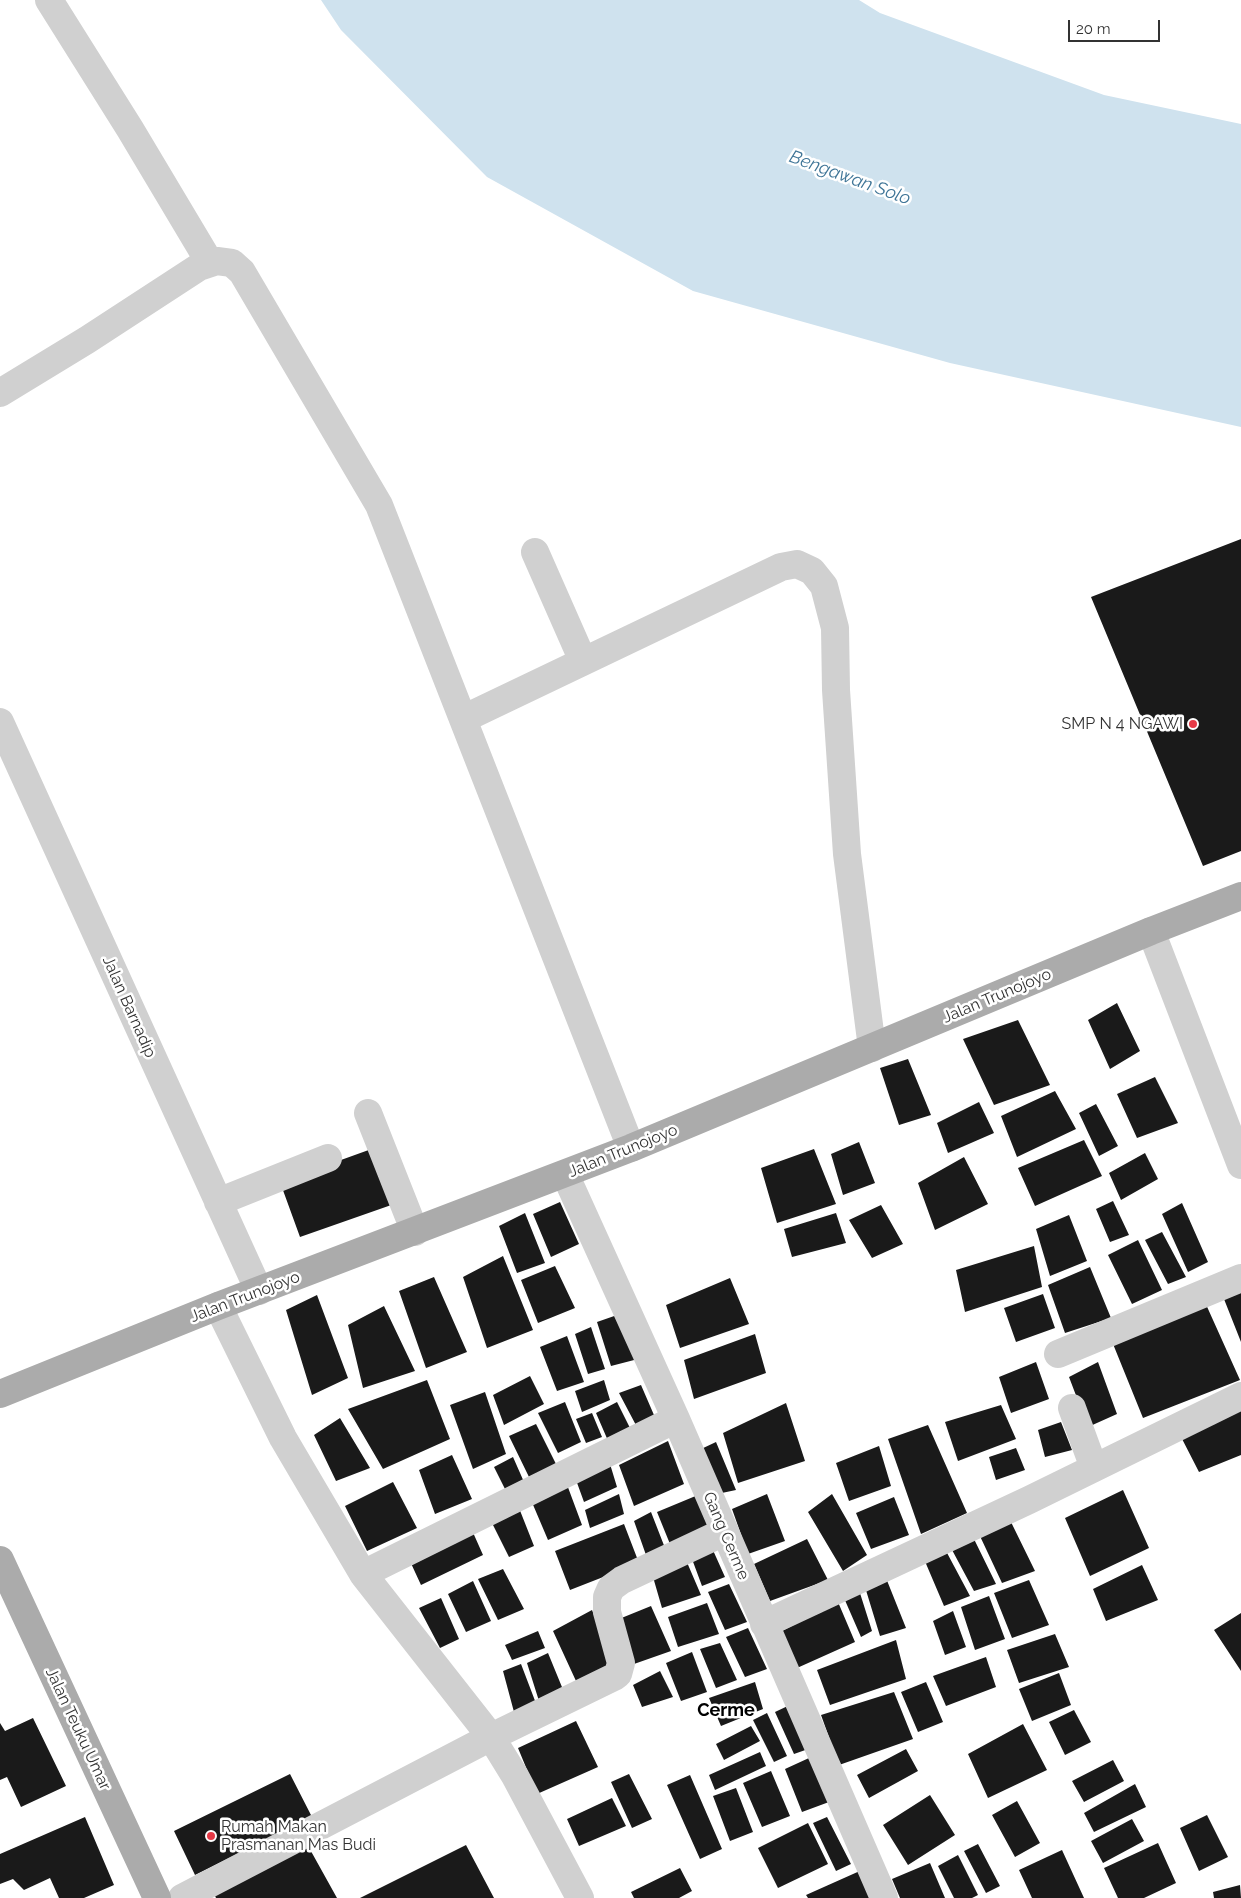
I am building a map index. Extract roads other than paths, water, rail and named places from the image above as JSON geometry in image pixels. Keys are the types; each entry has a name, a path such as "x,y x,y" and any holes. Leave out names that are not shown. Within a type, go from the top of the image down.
{"main road":[{"name":"Jalan Trunojoyo","path":"0,1394 218,1306 631,1148 1151,931 1241,896"},
{"name":"Jalan Teuku Umar","path":"0,1560 157,1898"}],"street":[{"path":"48,0 130,129 210,263"},
{"path":"0,393 87,340 199,267 217,261 232,263 242,272 379,505 631,1148"},
{"path":"535,552 583,661"},
{"path":"463,718 781,567 797,564 812,571 824,586 835,628 836,690 847,854 872,1048"},
{"name":"Jalan Barnadip","path":"0,722 259,1291"},
{"path":"1151,931 1241,1165"},
{"path":"368,1113 415,1232"},
{"path":"218,1202 328,1158"},
{"name":"Gang Cerme","path":"565,1174 676,1419 884,1898"},
{"path":"1058,1354 1241,1278"},
{"path":"218,1306 283,1438 363,1574 490,1738 515,1776 580,1898"},
{"path":"764,1624 1094,1468 1241,1396"},
{"path":"1072,1408 1094,1468"},
{"path":"363,1574 676,1419"},
{"path":"182,1898 490,1738 618,1674 621,1663 607,1612 607,1597 611,1588 622,1580 724,1532"}],"water":[{"name":"Bengawan Solo","path":"321,0 859,0 880,13 1104,95 1241,124 1241,427 950,363 693,291 487,177 341,30"}],"place":[{"name":"SMP N 4 NGAWI","path":"1193,724"},
{"name":"Rumah Makan Prasmanan Mas Budi","path":"211,1836"}],"district":[{"name":"Cerme","path":"726,1711"}]}
